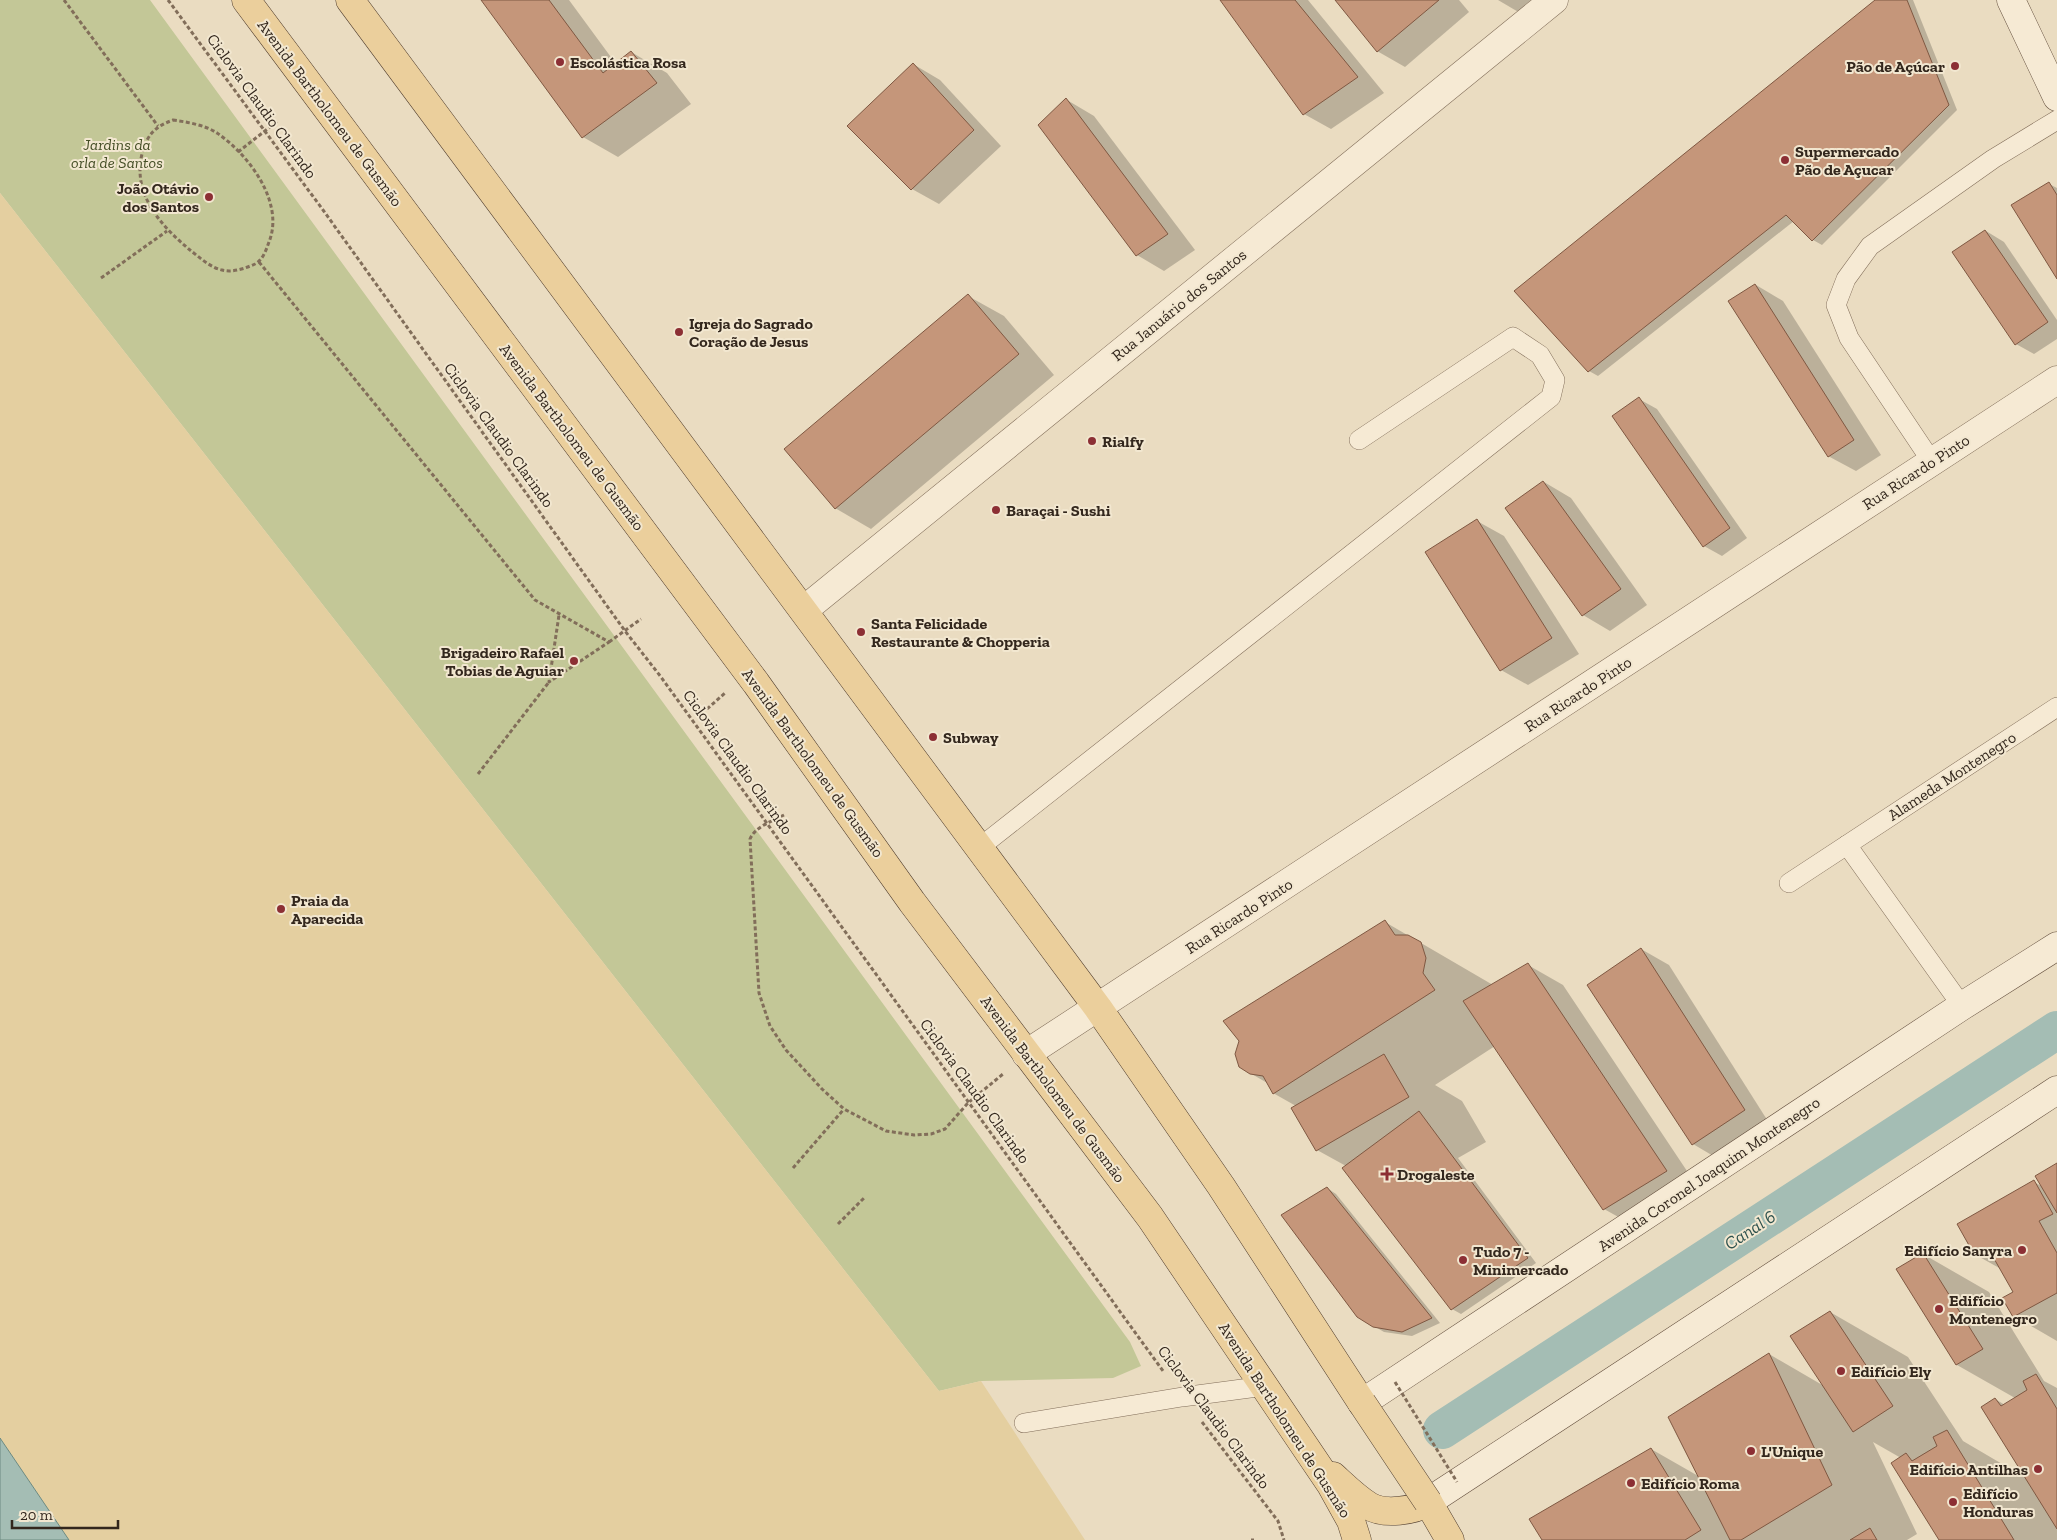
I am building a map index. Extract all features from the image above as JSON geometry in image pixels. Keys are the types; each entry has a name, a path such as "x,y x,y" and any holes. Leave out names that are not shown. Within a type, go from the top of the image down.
{"main road":[{"name":"Avenida Bartholomeu de Gusmão","path":"246,0 756,683 912,902 1150,1217 1313,1458 1360,1523"},
{"path":"350,0 1098,1008 1221,1186 1428,1502 1450,1540"},
{"path":"1360,1523 1421,1506 1428,1502"}],"street":[{"name":"Rua Januário dos Santos","path":"804,610 1554,0"},
{"path":"2011,0 2057,97"},
{"name":"Rua Ricardo Pinto","path":"1026,1054 2057,380"},
{"name":"Avenida Coronel Joaquim Montenegro","path":"1362,1403 1962,1006 2057,946"},
{"path":"1428,1502 2057,1090"}],"lane":[{"path":"1932,462 1849,338 1836,305 1846,279 1870,246 1993,159 2057,120"},
{"path":"980,848 1551,397 1555,380 1540,355 1513,337 1359,440"},
{"name":"Alameda Montenegro","path":"1789,883 2057,707"},
{"path":"1847,845 1962,1006"},
{"path":"1024,1423 1182,1397 1265,1386"}],"path":[{"path":"64,0 158,126"},
{"name":"Ciclovia Claudio Clarindo","path":"168,0 265,131 968,1104 1182,1397 1278,1521 1284,1540"},
{"path":"173,120 216,132 238,152 258,175 271,201 273,217 272,236 259,262 243,270 222,270 199,257 167,231 142,190 140,165 146,138 158,126 173,120"},
{"path":"238,152 279,120"},
{"path":"101,278 167,231"},
{"path":"259,262 535,600 609,642"},
{"path":"549,682 559,615"},
{"path":"478,774 549,682 642,619"},
{"path":"784,815 752,833 750,839 760,993 770,1026 786,1050 822,1089 844,1109 886,1131 914,1135 930,1134 945,1129 968,1104 1026,1054"},
{"path":"794,1168 844,1109"},
{"path":"838,1224 865,1197"},
{"path":"1395,1382 1457,1482"}],"green space":[{"name":"Jardins da orla de Santos","path":"0,0 150,0 1130,1342 1141,1366 1113,1378 981,1381 939,1391 0,193"}],"sand":[{"name":"Praia da Aparecida","path":"0,193 939,1391 981,1381 1085,1540 69,1540 0,1438"}],"water":[{"path":"0,1438 69,1540 0,1540"}],"building":[{"name":"Escolástica Rosa","path":"481,0 549,0 603,73 631,51 657,83 582,138"},
{"path":"1220,0 1295,0 1358,77 1303,115"},
{"path":"1335,0 1439,0 1377,52"},
{"name":"Supermercado Pão de Açucar","path":"1875,0 1907,0 1949,105 1812,241 1786,215 1588,372 1514,291"},
{"path":"913,63 974,130 911,190 847,126"},
{"path":"1066,98 1168,234 1136,256 1038,125"},
{"path":"2049,182 2057,195 2057,279 2011,205"},
{"path":"1985,230 2048,322 2015,345 1952,252"},
{"path":"1755,284 1854,440 1828,457 1728,301"},
{"path":"968,294 1019,354 835,509 784,449"},
{"path":"1639,397 1730,528 1703,547 1612,416"},
{"path":"1543,481 1621,589 1582,616 1505,508"},
{"path":"1477,519 1552,638 1500,671 1425,552"},
{"path":"1385,920 1395,935 1408,935 1421,942 1426,958 1423,973 1435,990 1273,1094 1263,1076 1250,1074 1239,1067 1235,1054 1239,1041 1223,1021"},
{"path":"1641,948 1745,1110 1692,1145 1587,985"},
{"path":"1528,963 1667,1171 1603,1210 1463,1001"},
{"path":"1384,1054 1409,1097 1316,1151 1291,1108"},
{"path":"1419,1111 1528,1258 1451,1310 1342,1168"},
{"path":"2057,1163 2057,1213 2035,1176"},
{"name":"Edifício Sanyra","path":"2034,1180 2053,1214 2039,1221 2057,1253 2057,1293 2013,1317 2002,1298 2013,1292 1988,1248 1975,1256 1957,1224"},
{"path":"1327,1187 1432,1318 1402,1332 1373,1327 1357,1317 1281,1215"},
{"name":"Edifício Montenegro","path":"1923,1253 1983,1349 1956,1365 1896,1269"},
{"name":"Edifício Ely","path":"1830,1311 1893,1406 1853,1432 1790,1336"},
{"name":"L'Unique","path":"1769,1353 1832,1485 1741,1540 1730,1540 1668,1417"},
{"name":"Edifício Antilhas","path":"2036,1374 2057,1409 2057,1529 1981,1407 1995,1398 2001,1406 2027,1390 2023,1381"},
{"name":"Edifício Honduras","path":"1947,1430 2014,1540 1939,1540 1891,1463 1906,1453 1912,1461 1937,1446 1933,1437"},
{"name":"Edifício Roma","path":"1651,1448 1701,1530 1685,1540 1542,1540 1529,1519"},
{"path":"1870,1528 1877,1540 1850,1540"}],"waterway":[{"name":"Canal 6","path":"1442,1430 2057,1030"}],"place":[{"name":"Escolástica Rosa","path":"560,62"},
{"name":"Pão de Açúcar","path":"1955,66"},
{"name":"Supermercado Pão de Açucar","path":"1785,160"},
{"name":"João Otávio dos Santos","path":"209,197"},
{"name":"Igreja do Sagrado Coração de Jesus","path":"679,332"},
{"name":"Rialfy","path":"1092,441"},
{"name":"Baraçai - Sushi","path":"996,510"},
{"name":"Santa Felicidade Restaurante & Chopperia","path":"861,632"},
{"name":"Brigadeiro Rafael Tobias de Aguiar","path":"574,661"},
{"name":"Subway","path":"933,737"},
{"name":"Praia da Aparecida","path":"281,909"},
{"name":"Drogaleste","path":"1387,1174"},
{"name":"Edifício Sanyra","path":"2022,1250"},
{"name":"Tudo 7 - Minimercado","path":"1463,1260"},
{"name":"Edifício Montenegro","path":"1939,1309"},
{"name":"Edifício Ely","path":"1841,1371"},
{"name":"L'Unique","path":"1751,1451"},
{"name":"Edifício Antilhas","path":"2038,1469"},
{"name":"Edifício Roma","path":"1631,1483"},
{"name":"Edifício Honduras","path":"1953,1502"}]}
